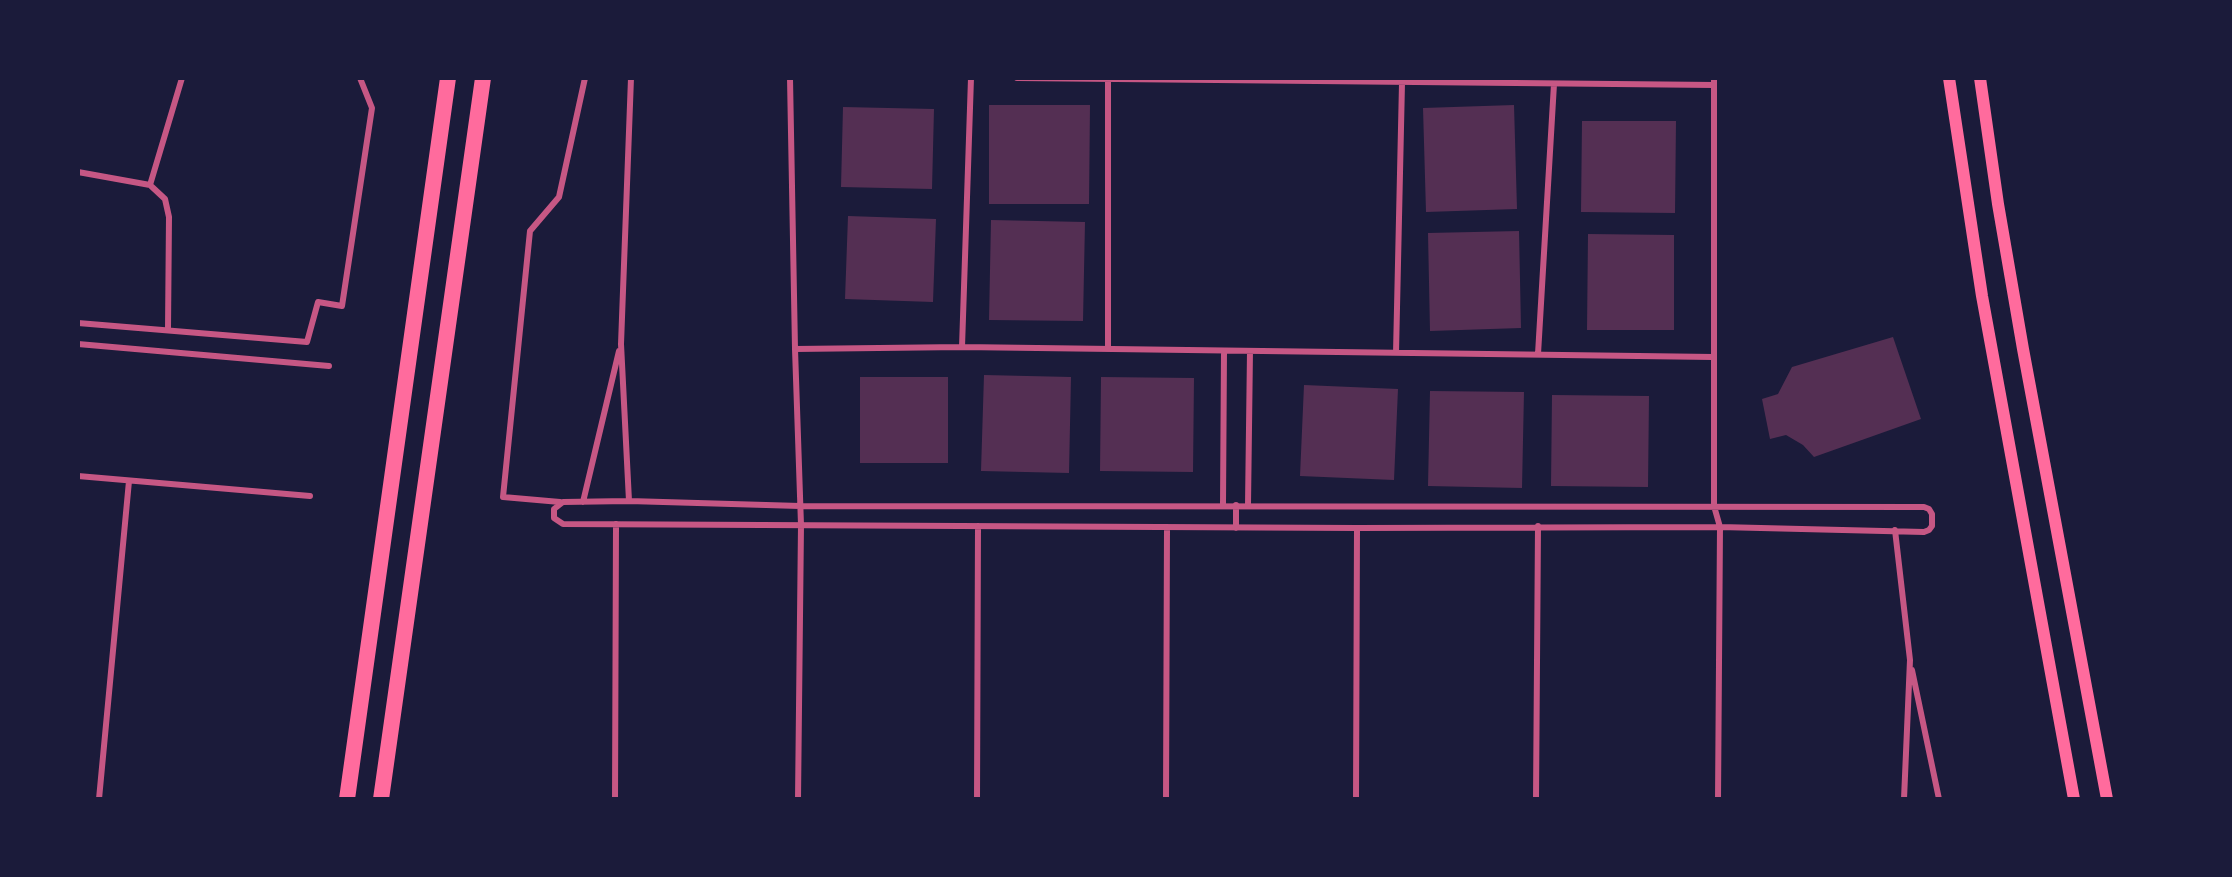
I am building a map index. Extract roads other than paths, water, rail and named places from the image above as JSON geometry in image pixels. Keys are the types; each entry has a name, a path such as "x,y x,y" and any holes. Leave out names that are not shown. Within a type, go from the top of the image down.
{"highway":[{"path":"347,799 448,78"},
{"path":"381,799 483,78"}],"main road":[{"path":"1949,78 1982,296 2074,799"},
{"path":"1980,78 1998,204 2023,349 2107,799"}],"street":[{"path":"150,185 182,78"},
{"path":"78,323 307,342 318,302 342,306 372,108 360,78"},
{"path":"563,502 554,508 554,518 563,524 1236,528 1538,526 1895,530 1929,530 1932,526 1932,514 1924,507 800,506 629,501 563,502 503,497 530,231 559,197 585,78"},
{"path":"629,501 621,344 631,78"},
{"path":"790,78 801,525 798,799"},
{"path":"962,347 971,78"},
{"path":"1017,78 1554,84 1714,82 1714,506 1720,527 1718,799"},
{"path":"1108,79 1108,349"},
{"path":"1396,352 1402,83"},
{"path":"1538,354 1554,84"},
{"path":"78,172 150,185 165,199 169,218 168,329"},
{"path":"78,344 329,366"},
{"path":"584,502 621,344"},
{"path":"795,349 962,347 1713,357"},
{"path":"1223,505 1224,351"},
{"path":"1248,505 1250,351"},
{"path":"78,476 310,496"},
{"path":"99,799 129,481"},
{"path":"1236,505 1236,528"},
{"path":"615,799 616,524"},
{"path":"977,799 978,526"},
{"path":"1536,799 1538,526"},
{"path":"1166,799 1167,527"},
{"path":"1356,799 1357,528"},
{"path":"1895,530 1910,660 1939,799"},
{"path":"1904,799 1910,660"}]}
